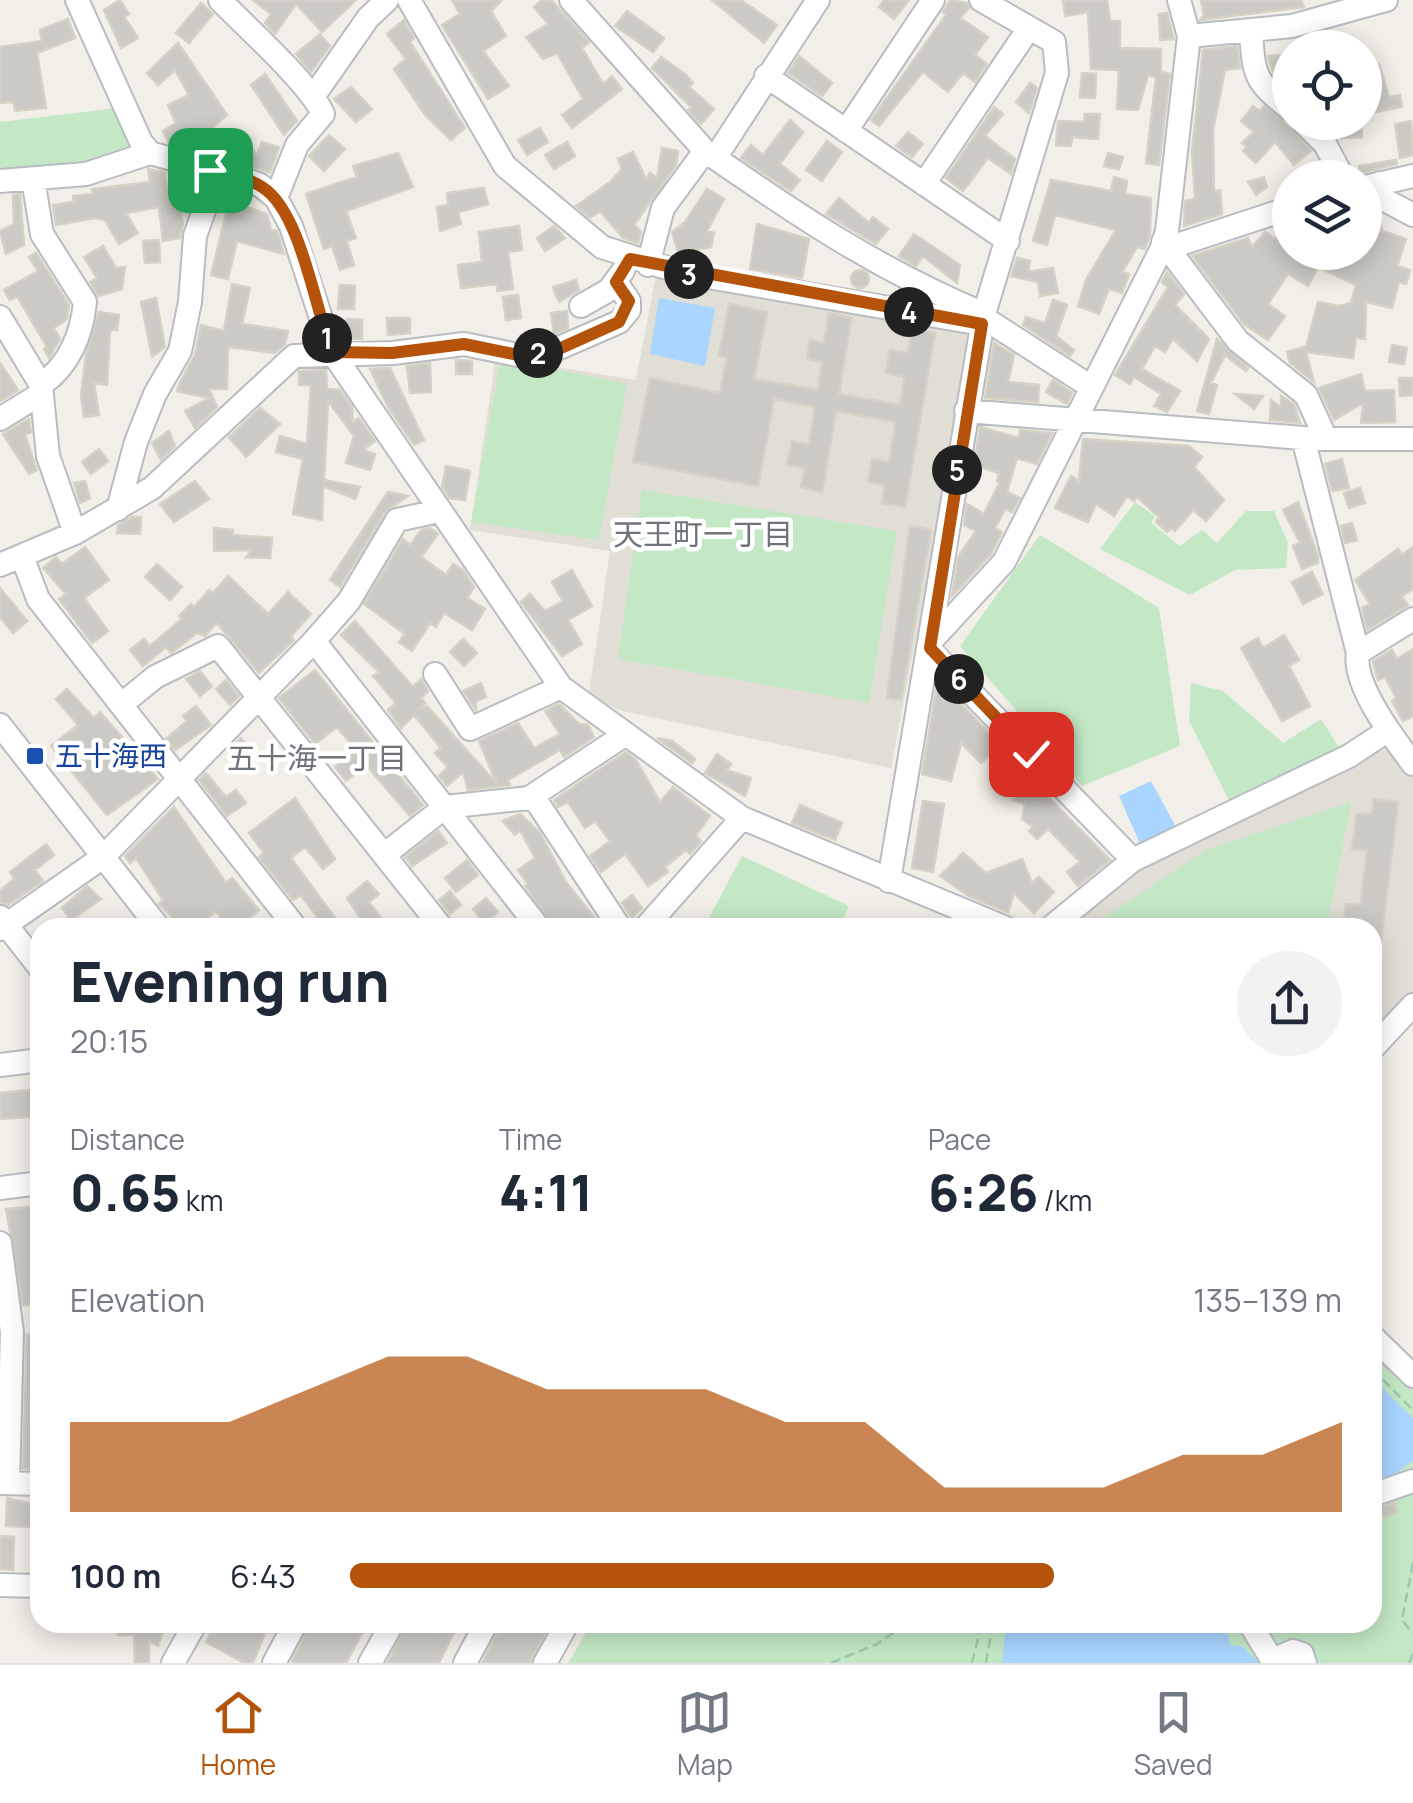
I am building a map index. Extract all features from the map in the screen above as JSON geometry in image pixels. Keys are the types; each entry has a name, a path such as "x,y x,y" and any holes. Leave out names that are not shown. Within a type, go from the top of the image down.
{"street":[{"path":"76,0 140,142 150,153 260,185 276,198 291,226 332,352 561,686 623,736 742,818 981,918"},
{"path":"220,0 284,70 314,94 323,114 297,145 276,198"},
{"path":"314,94 368,18 387,0"},
{"path":"409,0 505,166 602,247 639,262 983,319"},
{"path":"571,0 710,154 762,193 878,266 983,319 1091,387"},
{"path":"581,306 598,299 639,262 663,208 710,154 818,0"},
{"path":"846,131 933,0"},
{"path":"889,881 983,319 1058,73 1054,42 982,0"},
{"path":"930,645 1004,562 1166,245 1188,36 1180,0"},
{"path":"1188,36 1251,32 1348,14 1386,0"},
{"path":"924,184 1029,28"},
{"path":"1251,32 1253,70 1260,87 1272,96"},
{"path":"766,76 1008,241"},
{"path":"0,181 86,174 150,153"},
{"path":"118,509 148,410 180,351 190,302 194,236 213,186 210,170"},
{"path":"1382,183 1413,176"},
{"path":"0,419 57,374 71,351 85,302 42,234 33,179"},
{"path":"1382,198 1413,215"},
{"path":"1166,245 1272,213"},
{"path":"1166,245 1238,340 1306,395 1358,653 1356,666 1387,731 1413,764"},
{"path":"0,565 75,533 118,509 189,457 294,356 392,353 464,344 518,355 552,352 619,322 629,301 616,282"},
{"path":"0,316 42,389 48,456 75,533"},
{"path":"966,411 1315,439 1413,439"},
{"path":"30,956 2,924 102,857 314,641 349,600 397,520 439,511"},
{"path":"22,556 38,599 288,918"},
{"path":"1358,653 1413,619"},
{"path":"314,641 531,918"},
{"path":"930,645 1133,860"},
{"path":"122,704 155,677 218,646 434,918"},
{"path":"435,674 470,729 561,686"},
{"path":"0,725 151,918"},
{"path":"1062,918 1133,860 1348,756 1387,731"},
{"path":"384,855 444,807 529,798 623,736"},
{"path":"529,798 537,802 613,918"},
{"path":"654,918 742,818"},
{"path":"1382,1039 1413,1006"},
{"path":"0,1065 30,1061"},
{"path":"0,1188 30,1184"},
{"path":"0,1243 12,1332 4,1483 30,1484"},
{"path":"1382,1346 1413,1376"},
{"path":"1382,1492 1413,1482"},
{"path":"0,1585 30,1586"},
{"path":"173,1663 190,1633"},
{"path":"274,1663 290,1633"},
{"path":"370,1663 387,1633"},
{"path":"465,1663 481,1633"},
{"path":"544,1663 562,1633"},
{"path":"1256,1633 1274,1663"},
{"path":"1282,1663 1282,1656 1293,1651 1302,1654 1306,1663"}],"path":[{"path":"1382,1378 1413,1410"},
{"path":"1413,1562 1402,1620 1413,1634"},
{"path":"831,1663 877,1644 892,1633"},
{"path":"972,1663 979,1633"},
{"path":"986,1663 991,1633"},
{"path":"1409,1663 1413,1654"}],"shaded area":[{"path":"656,275 975,328 891,768 618,710 589,694 610,551 470,530 496,357 636,380"},
{"path":"1389,747 1413,776 1413,991 1406,1005 1382,1029 1382,918 1075,918 1137,866"}],"green space":[{"path":"116,108 133,154 65,169 0,173 0,122"},
{"path":"501,358 627,384 599,540 471,522"},
{"path":"642,490 897,531 869,703 618,659"},
{"path":"1135,502 1155,516 1151,523 1180,546 1202,530 1217,543 1246,511 1274,511 1288,543 1286,568 1235,570 1190,595 1100,549"},
{"path":"1040,535 1159,608 1180,746 1082,786 960,646"},
{"path":"1191,683 1223,691 1283,743 1321,719 1342,752 1232,806 1189,721"},
{"path":"1351,802 1329,918 1104,918 1206,850"},
{"path":"742,856 849,906 843,918 709,918"},
{"path":"1382,1358 1413,1390 1413,1663 568,1663 586,1633 1382,1633"}],"water":[{"path":"659,298 715,308 705,366 650,354"},
{"path":"1151,781 1176,827 1141,846 1119,796"},
{"path":"1382,1388 1413,1418 1413,1461 1382,1480"},
{"path":"1005,1633 1228,1633 1230,1645 1243,1647 1259,1663 1002,1663"}],"building":[{"path":"120,0 129,14 124,17 138,38 121,48 104,10"},
{"path":"253,0 356,0 322,32 296,4 275,34 265,23 271,14"},
{"path":"452,0 502,0 491,11 506,36 483,51 509,86 488,99 442,25 460,14"},
{"path":"542,0 551,0 589,42 582,48 603,84 612,76 622,89 572,128 562,115 583,99 557,53 543,59 526,37 548,24 534,7"},
{"path":"712,0 741,0 777,25 764,43"},
{"path":"884,0 909,0 894,19 879,7"},
{"path":"950,0 967,3 969,8 960,18 988,37 975,55 987,64 975,82 963,73 948,92 923,72 879,126 871,120 946,15 943,12"},
{"path":"1063,0 1107,0 1110,21 1120,21 1120,48 1161,49 1161,72 1170,74 1159,165 1146,163 1156,77 1148,75 1138,110 1117,109 1119,70 1091,69 1088,12 1065,16"},
{"path":"1201,0 1301,0 1304,7 1200,20 1204,15"},
{"path":"201,3 213,14 189,43 176,33"},
{"path":"627,11 664,38 653,52 615,26"},
{"path":"1167,13 1174,39 1160,40 1159,14"},
{"path":"68,19 75,38 37,53 46,108 15,111 14,102 0,103 0,47 42,41 40,30"},
{"path":"404,20 414,38 410,42 465,128 451,140 426,116 394,69 406,59 387,34"},
{"path":"320,34 330,46 311,72 296,54"},
{"path":"178,43 227,115 205,134 213,146 204,152 191,145 169,143 163,131 176,123 168,105 189,95 175,70 158,85 147,73"},
{"path":"1237,46 1240,68 1225,70 1213,130 1214,192 1220,190 1222,214 1184,226 1185,201 1195,199 1192,151 1203,50"},
{"path":"799,56 832,83 822,96 788,73"},
{"path":"661,57 685,74 693,83 689,87 714,109 701,124 688,110 691,107 652,68"},
{"path":"1082,73 1096,74 1095,98 1080,97"},
{"path":"265,74 297,121 284,135 251,85"},
{"path":"1382,74 1389,97 1400,95 1402,107 1382,111"},
{"path":"1030,83 1037,88 1029,113 1016,102"},
{"path":"351,87 372,109 356,122 334,99"},
{"path":"1253,106 1260,111 1264,106 1272,112 1272,140 1302,140 1311,151 1300,160 1290,160 1275,142 1256,163 1243,151 1247,147 1242,143 1254,132 1241,121"},
{"path":"994,107 1003,114 985,136 1015,159 1011,174 988,158 963,191 946,178"},
{"path":"1085,114 1100,114 1098,139 1072,137 1071,146 1056,145 1058,121 1084,122"},
{"path":"790,120 803,132 780,164 800,180 791,191 741,158 751,145 763,155"},
{"path":"1411,121 1413,155 1400,158 1395,124"},
{"path":"540,128 548,142 527,155 518,140"},
{"path":"908,132 923,144 912,157 896,146"},
{"path":"329,135 345,149 324,171 309,156"},
{"path":"242,137 257,155 262,142 279,147 270,173 231,159 224,152"},
{"path":"827,141 842,152 822,181 806,170"},
{"path":"567,142 575,156 554,169 545,155"},
{"path":"662,148 678,151 676,165 634,225 641,232 638,243 623,238 600,211 590,218 576,206 610,182 622,169 618,159 633,152 646,179 650,173 657,178"},
{"path":"398,153 413,187 346,211 356,238 347,241 354,265 340,270 332,246 324,249 306,194 357,177 353,166"},
{"path":"1108,153 1123,157 1119,169 1104,166"},
{"path":"1396,160 1397,164 1382,168 1382,162"},
{"path":"148,169 164,172 168,196 178,195 183,225 180,238 163,241 159,207 126,213 138,233 119,244 105,220 95,218 56,225 53,205 74,202 73,196 93,194 92,189 150,182"},
{"path":"1114,177 1127,181 1125,194 1151,198 1150,234 1145,249 1137,247 1122,272 1129,274 1122,293 1109,289 1099,314 1078,306 1086,280 1116,230 1055,215 1047,245 1033,241 1051,180 1111,191"},
{"path":"1264,177 1267,187 1256,195 1248,182"},
{"path":"484,188 488,204 458,212 461,224 440,231 437,207 448,205 447,193"},
{"path":"707,189 724,199 707,231 714,233 711,247 696,250 697,260 679,256 672,232 685,222"},
{"path":"20,194 24,245 6,254 0,231 14,224 13,195"},
{"path":"839,198 869,223 873,217 888,229 876,244 826,214"},
{"path":"229,201 267,214 284,254 237,241 228,279 211,275"},
{"path":"757,224 809,239 802,278 750,269"},
{"path":"519,226 522,250 508,252 513,289 497,291 497,284 461,288 458,265 482,262 479,232"},
{"path":"554,226 565,238 545,251 537,238"},
{"path":"1382,231 1406,239 1397,266 1410,270 1406,284 1399,282 1392,308 1366,302 1365,339 1356,338 1353,358 1306,352 1314,382 1290,363 1287,352 1304,347 1305,351 1318,302 1339,306 1351,303 1356,285 1324,270 1382,270"},
{"path":"1265,232 1272,237 1272,270 1316,270 1308,286 1288,274 1268,304 1285,316 1268,340 1244,324 1192,256 1248,238 1252,247"},
{"path":"914,234 960,265 957,283 923,256 916,266 899,256"},
{"path":"159,240 160,262 145,263 143,241"},
{"path":"103,246 116,268 125,267 122,289 98,296 90,282 97,278 84,257"},
{"path":"36,253 69,305 67,319 54,328 60,339 49,358 44,349 47,347 17,296 10,300 4,290 38,271 29,257"},
{"path":"1017,258 1030,261 1028,272 1053,268 1058,293 1040,296 1038,282 1011,276"},
{"path":"860,270 867,272 867,286 860,288 853,286 851,279 853,272"},
{"path":"1167,272 1184,294 1175,305 1209,339 1197,361 1173,339 1165,352 1155,346 1142,369 1180,391 1167,412 1154,406 1161,394 1134,377 1130,384 1115,375 1168,287 1162,282"},
{"path":"576,280 579,290 559,302 553,287"},
{"path":"232,284 250,288 242,324 288,331 285,344 275,353 228,347 227,389 209,389 217,407 195,428 185,411 209,398 177,391 195,355 201,325 224,331"},
{"path":"340,285 355,286 354,309 338,309"},
{"path":"518,295 521,318 506,320 503,297"},
{"path":"156,298 165,347 152,357 141,302"},
{"path":"1053,300 1067,305 1056,336 1074,350 1070,356 1023,325 1026,317 1045,323"},
{"path":"729,304 767,312 754,379 818,390 822,362 807,359 810,340 824,343 829,313 851,318 839,394 900,405 905,377 886,373 890,350 908,353 912,328 935,333 905,507 882,503 885,485 868,482 872,459 889,462 896,422 836,411 822,492 801,487 805,468 787,465 792,441 809,445 815,407 774,399 758,486 633,462 650,378 720,393 727,357 719,356"},
{"path":"567,311 568,328 554,334 551,313"},
{"path":"99,312 119,315 117,330 110,330 107,385 94,383 99,415 84,417 81,396 86,354"},
{"path":"387,318 410,318 410,333 388,335"},
{"path":"347,319 362,320 362,339 346,339"},
{"path":"1217,339 1248,368 1246,371 1225,355 1211,383 1217,385 1209,414 1197,411"},
{"path":"994,343 1014,355 1008,382 1039,385 1038,402 985,398"},
{"path":"1392,345 1407,348 1404,364 1389,362"},
{"path":"456,360 472,361 472,374 456,374"},
{"path":"0,363 18,390 0,401"},
{"path":"430,363 431,392 410,393 407,366"},
{"path":"390,368 424,440 414,445 388,407 370,369"},
{"path":"326,370 327,389 340,390 352,407 353,422 359,418 375,441 363,450 375,454 370,470 346,463 354,436 328,401 324,480 360,487 355,499 323,486 322,520 293,514 303,459 276,452 280,436 307,444 311,385 299,385 299,371"},
{"path":"1361,374 1365,391 1394,390 1395,422 1361,423 1363,403 1334,420 1319,388"},
{"path":"1399,378 1413,378 1413,395 1400,396"},
{"path":"1053,380 1072,393 1067,404 1046,392"},
{"path":"1235,394 1263,396 1254,409"},
{"path":"1281,396 1294,404 1300,423 1270,420 1271,400 1281,407"},
{"path":"260,408 280,424 246,457 229,437"},
{"path":"29,419 31,432 25,435 37,470 29,474 3,434"},
{"path":"980,427 1019,438 1020,430 1052,433 1037,464 1017,458 1007,492 1020,498 1012,512 1005,509 995,528 1002,532 991,554 952,596 958,557 976,531 964,525 967,504 984,514 1000,482 999,473 974,465"},
{"path":"169,431 175,446 161,460 152,443"},
{"path":"1083,439 1189,446 1202,457 1194,467 1224,500 1206,521 1193,510 1175,531 1171,528 1167,532 1156,522 1159,517 1137,497 1134,501 1127,496 1114,516 1096,504 1088,522 1055,508 1071,476 1079,481"},
{"path":"99,449 108,461 91,474 82,462"},
{"path":"1342,459 1349,488 1332,491 1325,464"},
{"path":"446,466 470,471 465,500 450,498 442,487"},
{"path":"85,481 90,498 80,503 74,483"},
{"path":"195,481 209,499 174,522 160,504"},
{"path":"1360,488 1365,503 1349,508 1344,493"},
{"path":"388,492 408,496 385,512 340,587 330,580"},
{"path":"1298,502 1318,556 1318,563 1302,569 1293,546 1300,543 1283,510"},
{"path":"141,517 140,534 117,533 118,525"},
{"path":"1352,523 1357,540 1345,543 1341,526"},
{"path":"910,526 931,530 901,700 887,698"},
{"path":"214,528 233,530 233,535 272,538 270,558 246,557 252,550 214,551"},
{"path":"430,528 438,534 421,557 446,575 453,564 463,570 474,587 467,598 485,609 472,630 444,613 436,627 430,623 412,651 399,642 405,634 364,604 403,539 410,545 421,530"},
{"path":"85,547 109,580 84,598 108,631 92,643 59,599 66,594 43,568 56,557 62,564"},
{"path":"1413,547 1413,589 1402,596 1408,605 1367,630 1362,608 1370,604 1355,580 1398,549 1402,555"},
{"path":"157,564 182,587 170,600 145,577"},
{"path":"572,570 592,606 568,620 582,644 562,656 521,602 530,594 545,611 563,601 552,582"},
{"path":"1312,572 1323,594 1303,604 1292,582"},
{"path":"228,576 268,614 288,592 311,614 291,636 294,640 259,673 217,623 205,636 197,633 171,653 166,647 143,666 130,650 144,639 150,646 182,619 179,616 191,604 194,607 209,590 213,593"},
{"path":"0,588 27,621 13,633 0,617"},
{"path":"355,621 413,687 421,679 428,691 421,698 425,703 420,709 427,706 497,784 479,741 518,723 534,748 560,734 545,711 559,704 579,724 588,725 594,737 564,757 560,750 508,780 510,785 468,790 463,772 447,786 439,776 448,767 435,753 441,748 414,715 401,728 388,710 396,703 373,676 379,672 341,635"},
{"path":"1284,635 1299,660 1289,666 1310,706 1282,721 1241,648 1258,638 1263,648"},
{"path":"463,639 477,653 464,666 450,652"},
{"path":"1413,649 1413,716 1403,721 1385,677 1378,680 1373,661 1392,650 1397,659"},
{"path":"315,670 423,805 410,816 366,765 346,781 335,767 356,750 337,727 315,744 279,698"},
{"path":"200,671 212,686 200,696 186,679"},
{"path":"226,680 239,696 230,705 216,689"},
{"path":"938,680 1000,744 981,763 961,743 951,781 922,774"},
{"path":"481,683 486,697 476,701 476,710 463,691"},
{"path":"67,689 94,718 100,712 158,779 107,815 51,746 78,725 56,699"},
{"path":"196,706 211,725 175,750 166,739 187,721 183,716"},
{"path":"241,738 249,748 236,759 229,750"},
{"path":"657,738 672,741 695,759 692,763"},
{"path":"626,752 636,760 660,802 673,787 710,816 696,835 701,842 690,854 686,850 665,867 668,872 648,886 625,854 601,872 590,856 610,841 595,821 585,828 568,802 558,807 554,800"},
{"path":"717,754 731,764 727,770 751,778 745,796 705,773"},
{"path":"1017,761 1025,770 1018,777 1042,797 1045,794 1110,860 1078,886 1067,872 1080,862 1048,829 1037,839 1029,831 1033,827 1022,819 1025,804 1013,800 1016,797 999,781"},
{"path":"206,773 226,797 236,790 246,803 227,816 199,780"},
{"path":"295,798 335,859 323,869 305,847 291,858 335,918 316,918 301,895 293,900 259,857 264,853 249,833"},
{"path":"1374,799 1398,802 1382,934 1382,918 1344,918 1346,904 1361,905 1367,850 1352,849 1357,814 1372,814"},
{"path":"923,801 944,804 933,872 912,868"},
{"path":"800,805 842,823 835,840 792,823"},
{"path":"174,807 226,883 232,878 259,910 249,918 221,918 216,911 207,918 173,918 159,904 163,900 136,858 130,863 125,856"},
{"path":"520,814 540,833 566,882 594,918 547,918 518,870 535,858 520,830 515,835 503,821"},
{"path":"438,831 447,843 412,866 405,857"},
{"path":"46,844 54,855 35,870 43,881 8,905 0,902 0,891 14,879 10,872"},
{"path":"963,853 986,873 1022,859 1032,883 1039,877 1054,892 1034,913 1014,893 1008,912 970,897 940,876"},
{"path":"467,860 478,875 456,892 445,878"},
{"path":"367,881 379,894 369,902 381,918 360,918 347,898"},
{"path":"87,886 101,899 74,918 62,908"},
{"path":"450,891 461,905 450,914 439,900"},
{"path":"632,895 642,908 632,918 622,903"},
{"path":"486,898 498,912 490,918 480,918 473,909"},
{"path":"30,1090 30,1117 0,1119 0,1093"},
{"path":"30,1207 30,1304 23,1305 6,1209"},
{"path":"27,1334 30,1334 30,1469 23,1469"},
{"path":"7,1498 30,1504 30,1527 6,1526"},
{"path":"1395,1503 1397,1512 1382,1517 1382,1507"},
{"path":"1,1536 14,1537 13,1570 0,1569"},
{"path":"162,1633 158,1646 149,1641 149,1663 135,1663 134,1635 118,1635"},
{"path":"210,1633 265,1633 253,1663 244,1663 206,1642"},
{"path":"306,1633 362,1633 346,1663 292,1661"},
{"path":"402,1633 454,1633 439,1663 387,1663"},
{"path":"497,1633 545,1633 530,1663 482,1663"}],"place":[{"name":"五十海西","path":"35,756"}],"district":[{"name":"天王町一丁目","path":"703,535"},
{"name":"五十海一丁目","path":"317,759"}],"route":[{"path":"210,170 260,185 276,198 291,226 332,352 392,353 464,344 503,354 552,352 619,322 629,301 616,282 630,259 679,272 982,324 930,648 1031,754"}]}
